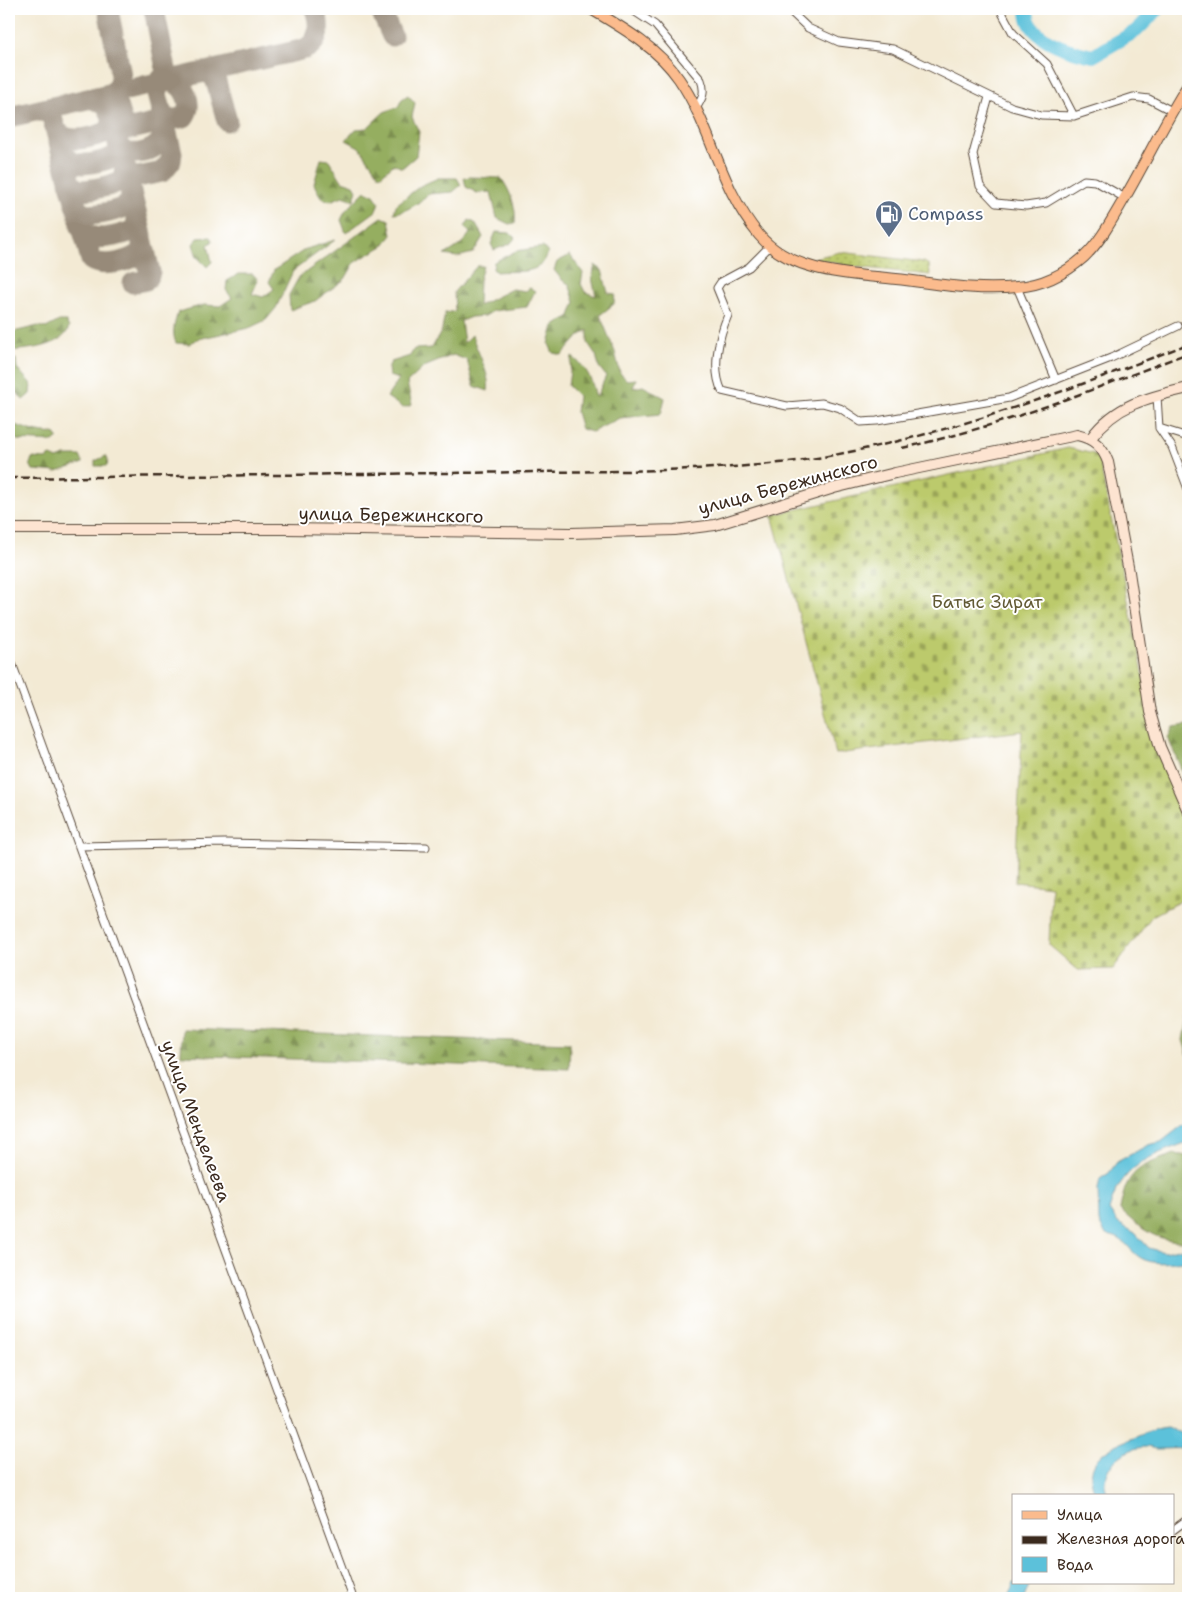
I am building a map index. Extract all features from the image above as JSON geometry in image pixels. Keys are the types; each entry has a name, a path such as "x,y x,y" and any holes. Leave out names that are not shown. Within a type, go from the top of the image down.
{"main road":[{"path":"591,9 624,28 664,62 679,80 695,110 738,207 770,246 803,264 836,273 988,288 1035,284 1057,276 1085,256 1098,241 1125,198 1188,85"},
{"path":"1188,388 1139,401 1102,422 1091,438 1101,447 1108,462 1129,572 1150,712 1160,747 1188,811"},
{"name":"улица Бережинского","path":"9,529 287,529 571,533 675,530 715,525 834,488 895,473 1077,435 1091,438"}],"street":[{"path":"634,9 655,25 701,80 704,90 703,98 695,110"},
{"path":"788,9 808,28 838,42 893,49 988,97 1012,107 1041,115 1074,116 1133,97 1149,99 1172,111"},
{"path":"1000,9 1013,33 1047,64 1074,116"},
{"path":"988,97 973,154 980,186 996,203 1026,206 1046,203 1084,180 1095,180 1125,198"},
{"path":"770,246 749,267 721,282 717,288 728,315 721,330 717,371 718,383 722,391 728,394 787,406 822,403 840,408 861,422 1009,398 1111,358 1178,326"},
{"path":"1017,287 1056,380"},
{"path":"1157,396 1159,428 1172,447 1188,489"},
{"path":"1159,428 1188,437"},
{"name":"улица Менделеева","path":"9,655 353,1598"},
{"path":"80,846 225,843 426,846"},
{"path":"1174,1529 1188,1519"}],"green space":[{"path":"408,95 415,103 412,117 419,132 416,156 402,168 394,164 380,176 359,147 346,140 356,129 367,128 384,112 398,107 402,99"},
{"path":"321,159 329,160 342,181 354,185 357,190 354,200 343,196 330,201 321,198 314,184"},
{"path":"438,178 457,178 461,185 453,192 428,194 412,207 394,213 396,205 420,186"},
{"path":"464,178 501,178 512,199 515,223 509,224 497,218 491,192 477,193 466,187"},
{"path":"365,191 374,195 379,202 376,211 346,233 341,220 346,210"},
{"path":"382,217 389,220 392,235 383,246 355,262 345,279 315,301 290,310 289,295 299,277"},
{"path":"469,220 475,223 483,237 473,253 457,257 444,255 458,246 470,233 465,227"},
{"path":"496,232 510,233 515,238 510,244 494,250 491,244"},
{"path":"211,237 213,241 208,245 212,262 207,267 197,257 193,244 198,238"},
{"path":"335,240 293,271 276,308 266,320 249,328 197,339 189,344 176,343 174,331 178,312 204,305 220,306 232,298 226,290 227,281 239,274 253,274 258,280 252,294 263,297 274,289 269,282 274,270 306,249"},
{"path":"543,247 548,253 544,261 534,269 496,272 493,269 494,262 516,251"},
{"path":"840,252 924,262 929,265 930,275 849,266 814,258"},
{"path":"570,255 583,273 581,284 585,292 596,296 592,278 595,265 602,270 608,293 615,294 614,304 600,315 615,352 620,373 627,380 636,379 633,388 643,386 665,398 661,414 620,418 592,432 581,429 576,412 578,396 568,386 572,357 588,375 596,398 606,376 599,367 596,355 588,343 588,330 579,336 562,355 553,353 549,344 554,326 570,316 575,302 569,284 562,280 554,270 557,262"},
{"path":"477,266 483,266 479,280 478,306 512,289 525,291 530,288 535,291 527,307 493,311 485,316 471,317 461,321 464,343 472,335 483,363 488,391 474,386 467,360 453,355 424,367 407,383 412,405 403,408 387,397 399,379 389,376 388,368 391,362 410,356 414,349 432,348 442,330 445,313 455,311 454,292"},
{"path":"59,321 65,321 69,327 60,339 44,346 9,351 9,333 38,326 46,328"},
{"path":"16,359 17,368 31,384 30,394 23,400 13,387 9,389 9,360"},
{"path":"9,423 37,432 54,433 58,438 53,442 17,440 9,435"},
{"name":"Батыс Зират","path":"1068,448 1098,455 1162,765 1188,818 1188,897 1152,916 1113,969 1078,970 1049,945 1051,886 1015,882 1022,731 836,754 772,515"},
{"path":"51,456 57,459 65,456 80,456 83,463 57,472 33,470 30,464 32,458 45,459"},
{"path":"106,456 108,460 107,466 95,466 95,461"},
{"path":"1188,725 1188,785 1168,738 1173,727"},
{"path":"1188,1013 1188,1056 1183,1040"},
{"path":"182,1029 570,1043 569,1069 181,1055"},
{"path":"1175,1154 1188,1156 1188,1241 1177,1241 1159,1237 1143,1229 1120,1210 1126,1186 1136,1172 1143,1166"}],"water":[{"path":"1188,1121 1188,1142 1161,1152 1138,1165 1121,1183 1114,1195 1109,1210 1118,1223 1135,1233 1149,1248 1164,1252 1188,1247 1188,1260 1166,1263 1150,1262 1139,1257 1124,1242 1113,1236 1106,1235 1099,1222 1098,1189 1100,1179 1109,1173 1117,1162 1148,1145 1161,1142"},
{"path":"1168,1427 1188,1437 1188,1449 1146,1447 1128,1451 1113,1462 1108,1470 1105,1478 1105,1487 1108,1494 1095,1494 1091,1474 1093,1466 1104,1452 1121,1443"},
{"path":"1014,1584 1030,1584 1024,1598 1008,1598"}],"waterway":[{"path":"1027,9 1029,19 1041,36 1061,47 1093,56 1136,31 1158,9"}],"taxiway":[{"path":"108,9 121,75 120,85 111,94"},
{"path":"154,9 166,69 164,76 157,84"},
{"path":"9,117 305,49 317,37 318,20 315,9"},
{"path":"380,9 392,36"},
{"path":"208,73 215,78 227,121"},
{"path":"117,106 123,125 131,129 184,117 188,107 186,96 180,86 169,81"},
{"path":"125,168 130,176 138,177 162,172 171,161 172,153 157,94 159,87 165,82"},
{"path":"38,111 49,112 52,117 91,260 102,264 125,261 142,250 142,235 111,114 105,103 92,99"},
{"path":"55,128 59,134 65,137 72,139 86,138 107,132 112,125 112,117"},
{"path":"118,143 128,153 141,153 157,145 161,141 166,129"},
{"path":"62,152 72,162 78,164 93,163 114,157 119,150 118,143"},
{"path":"69,182 75,188 82,190 102,187 120,181 123,178 125,168"},
{"path":"75,205 84,214 94,215 127,206 130,203 131,193"},
{"path":"81,227 90,236 112,237 132,231 136,226 137,219"},
{"path":"133,283 146,280 150,272 142,238"}],"railway":[{"path":"9,478 626,471 783,463 880,445 969,422 1057,393 1188,344"},
{"path":"902,448 1011,418 1188,353"}],"place":[{"name":"Compass","path":"889,238"}]}
